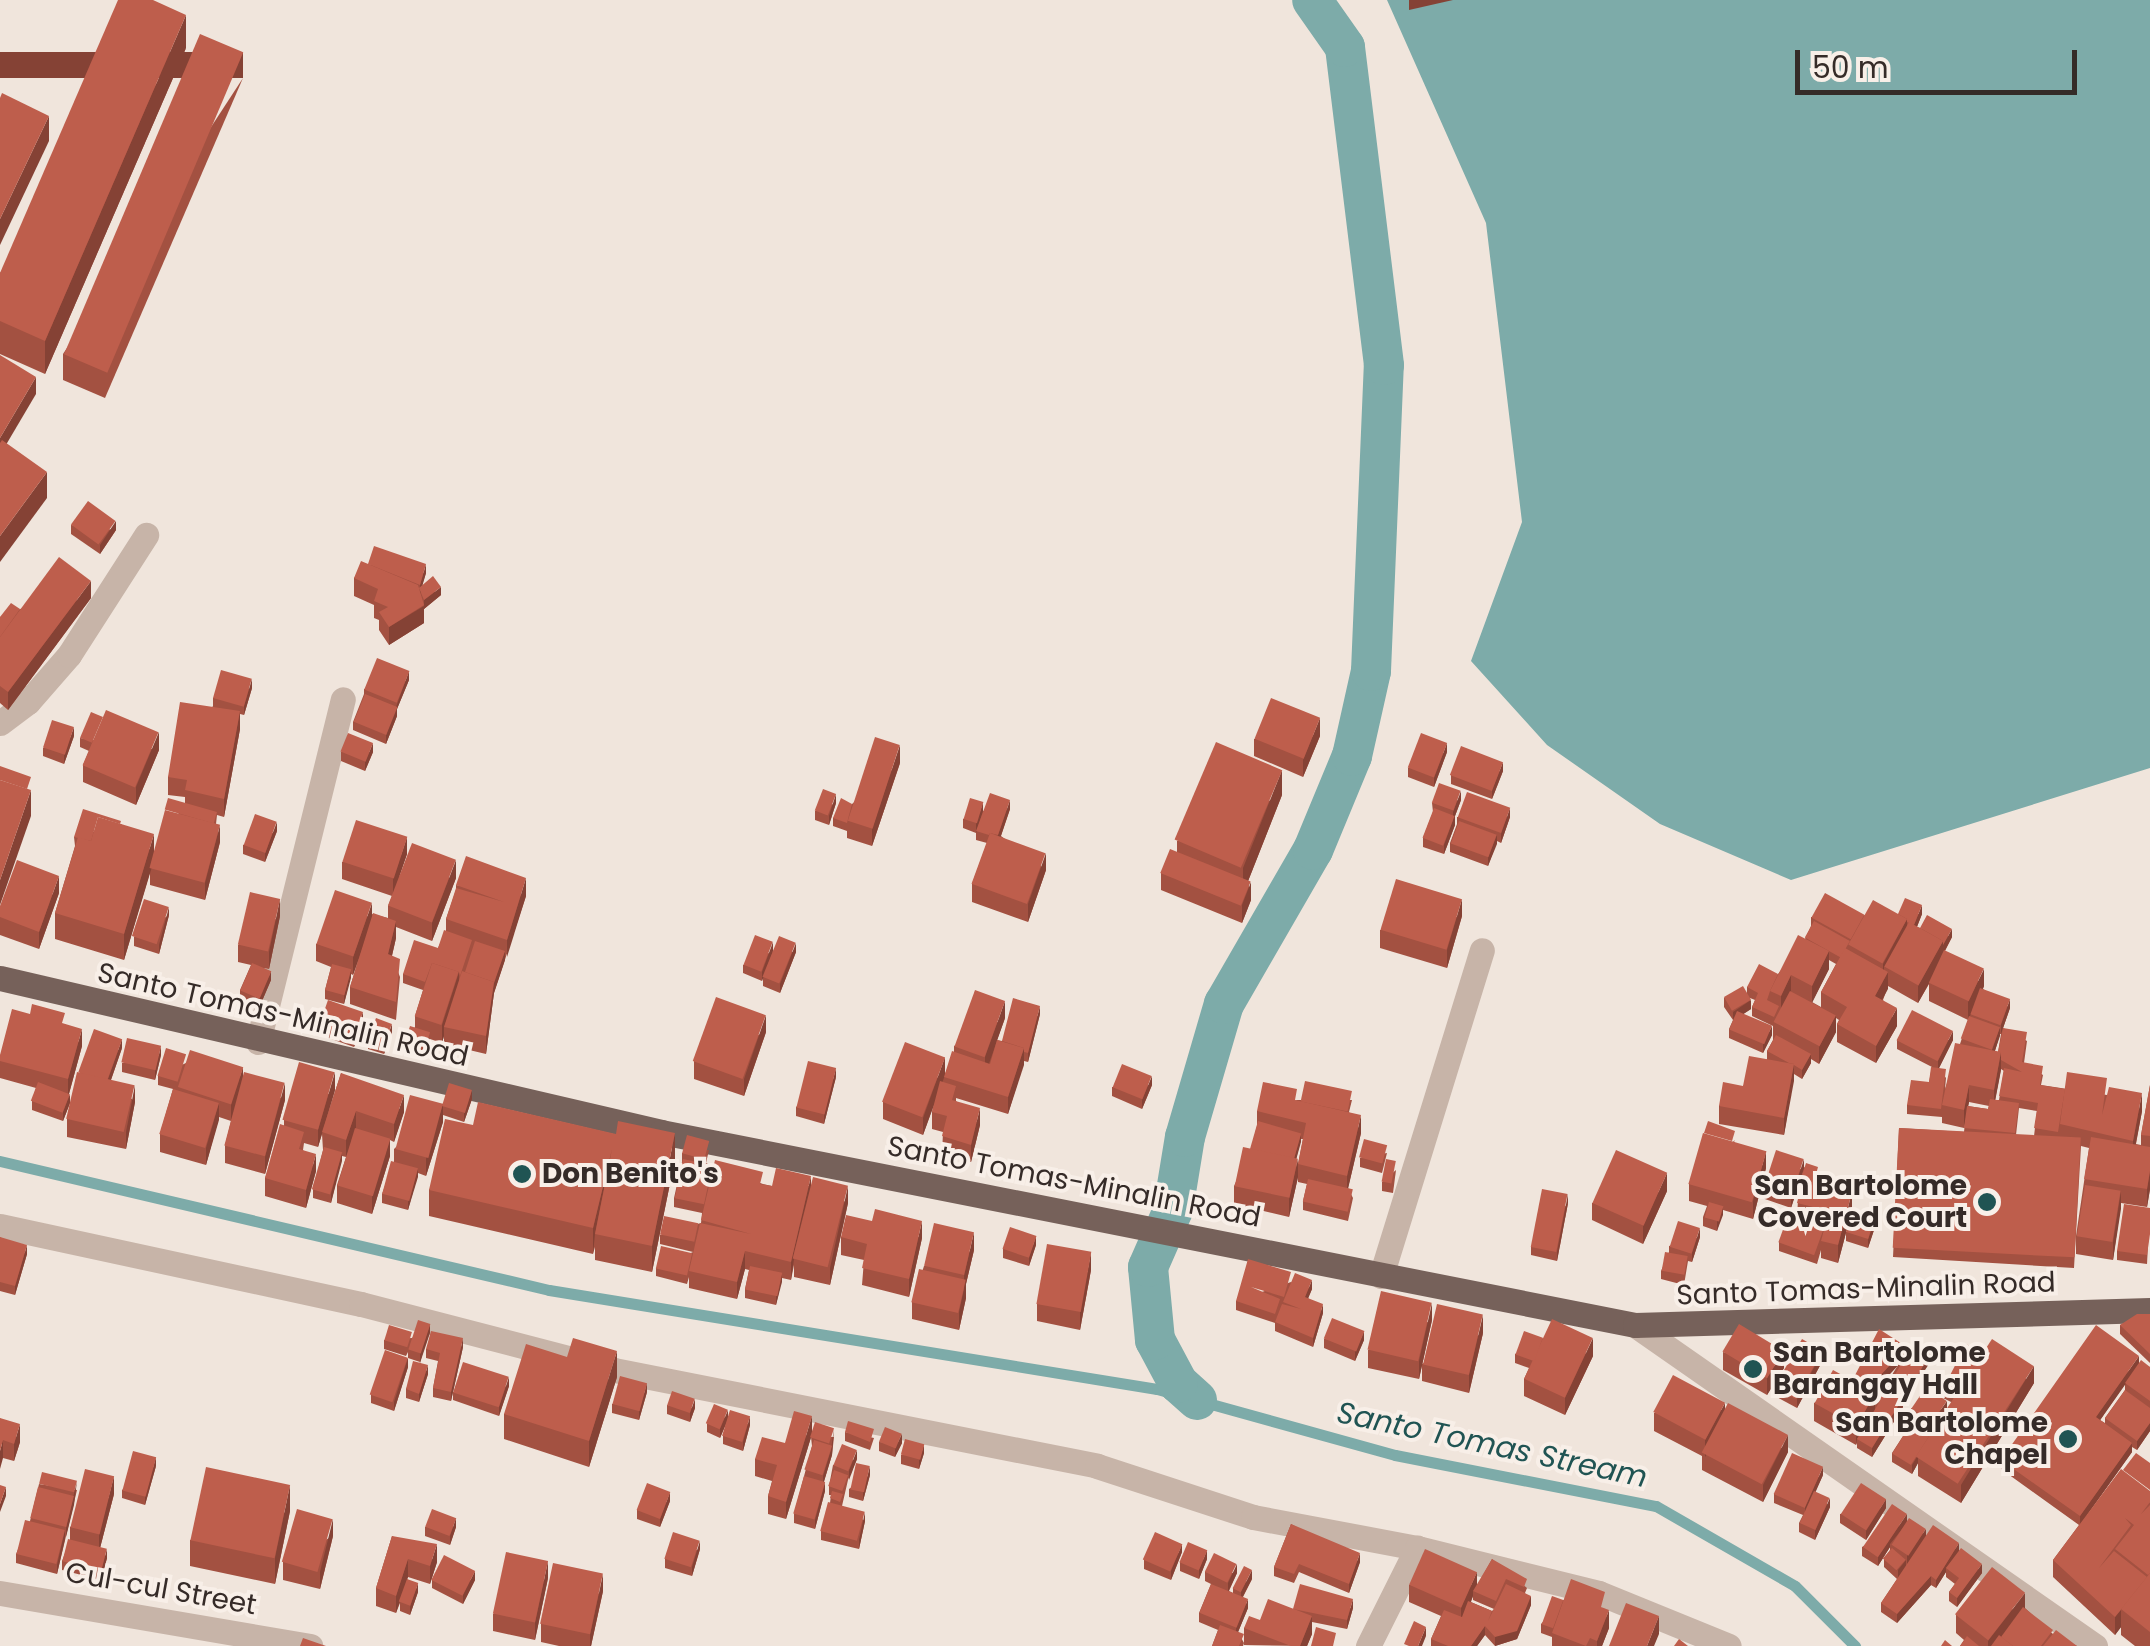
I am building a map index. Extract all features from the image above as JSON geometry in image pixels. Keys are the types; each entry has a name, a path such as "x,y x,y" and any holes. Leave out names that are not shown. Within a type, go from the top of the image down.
{"main road":[{"name":"Santo Tomas-Minalin Road","path":"0,978 258,1042 662,1132 1084,1212 1381,1276 1635,1325 2150,1310"}],"street":[{"path":"0,723 28,702 69,655 146,535"},
{"path":"258,1042 342,699"},
{"path":"1381,1276 1482,950"},
{"path":"0,1226 362,1304 614,1370 1097,1466 1253,1517 1417,1548 1599,1593 1730,1646"},
{"path":"1635,1325 2095,1646"},
{"path":"1368,1646 1417,1548"},
{"name":"Cul-cul Street","path":"0,1593 311,1646"}],"water":[{"path":"1387,0 2150,0 2150,768 1791,880 1660,824 1547,745 1471,661 1522,522 1486,223"}],"building":[{"path":"118,0 153,0 186,15 45,341 0,321 0,273"},
{"path":"200,34 243,52 107,373 64,354"},
{"path":"2,93 49,116 0,219 0,98"},
{"path":"0,355 36,377 0,438"},
{"path":"2,440 47,472 0,536 0,443"},
{"path":"88,501 116,521 98,544 71,524"},
{"path":"374,546 426,564 420,585 368,564"},
{"path":"59,557 91,581 8,692 0,686 0,637"},
{"path":"361,561 418,585 424,605 389,627 379,612 388,607 374,601 378,589 354,578"},
{"path":"433,576 441,587 424,600 419,588"},
{"path":"11,603 20,609 0,637 0,617"},
{"path":"377,658 409,671 397,703 364,690"},
{"path":"221,670 252,679 244,707 213,698"},
{"path":"365,694 397,707 386,735 354,722"},
{"path":"1271,698 1320,718 1304,759 1255,739"},
{"path":"180,702 240,711 224,799 185,790 187,780 168,777"},
{"path":"106,710 158,732 135,788 83,765"},
{"path":"91,712 103,717 92,743 80,738"},
{"path":"52,720 74,727 65,755 43,748"},
{"path":"348,733 373,743 366,762 341,752"},
{"path":"1421,733 1447,743 1434,778 1408,768"},
{"path":"875,737 900,745 873,829 848,821"},
{"path":"1216,742 1282,770 1241,868 1175,840"},
{"path":"1461,746 1503,762 1492,791 1450,775"},
{"path":"0,766 31,777 27,789 0,780"},
{"path":"0,780 31,790 0,880"},
{"path":"1439,783 1461,791 1453,811 1432,803"},
{"path":"823,789 836,794 828,815 815,810"},
{"path":"1467,792 1510,808 1501,833 1458,817"},
{"path":"990,793 1010,800 998,835 976,831"},
{"path":"168,798 217,812 214,824 165,810"},
{"path":"841,798 852,804 847,823 833,818"},
{"path":"970,798 983,802 977,823 964,819"},
{"path":"1434,808 1455,816 1443,846 1423,838"},
{"path":"83,809 121,821 120,824 98,817 91,841 74,837"},
{"path":"165,810 220,825 205,883 149,868"},
{"path":"255,814 277,822 265,853 244,845"},
{"path":"98,817 154,834 124,934 55,913 78,837 91,841"},
{"path":"356,820 407,837 394,879 342,862"},
{"path":"1459,821 1497,835 1488,857 1451,844"},
{"path":"990,833 1045,853 1027,904 972,884"},
{"path":"412,843 456,860 432,922 388,906"},
{"path":"1170,849 1251,882 1241,906 1160,873"},
{"path":"466,856 526,878 507,940 446,919 456,888 504,902 456,885"},
{"path":"17,860 59,876 39,932 0,917 0,906"},
{"path":"1396,879 1462,899 1446,950 1381,930"},
{"path":"335,890 372,903 353,957 316,944"},
{"path":"250,892 280,899 268,952 238,945"},
{"path":"1825,893 1864,915 1851,939 1811,917"},
{"path":"1905,898 1922,905 1914,925 1898,914"},
{"path":"144,899 169,907 157,944 132,936"},
{"path":"1873,900 1907,919 1882,964 1848,945"},
{"path":"373,913 396,921 388,954 400,959 396,1002 350,987"},
{"path":"1927,915 1952,929 1943,945 1943,941 1920,928"},
{"path":"1814,921 1850,941 1841,957 1805,938"},
{"path":"1909,922 1943,941 1918,986 1884,967"},
{"path":"444,930 472,940 460,976 459,972 432,963 425,982 403,974 414,940 438,948"},
{"path":"755,935 773,942 761,972 744,965"},
{"path":"1798,935 1829,951 1812,986 1791,975 1781,996 1770,991"},
{"path":"779,936 796,943 779,984 763,977"},
{"path":"475,941 505,951 493,986 494,982 465,972"},
{"path":"1845,948 1888,972 1875,996 1897,1008 1876,1046 1837,1024 1847,1007 1821,992"},
{"path":"1944,950 1984,969 1969,1001 1929,983"},
{"path":"252,963 271,971 260,999 240,991"},
{"path":"432,963 459,972 441,1025 415,1016"},
{"path":"332,964 351,969 344,995 325,990"},
{"path":"1759,964 1778,974 1767,1000 1779,1006 1774,1017 1752,1007 1758,993 1747,987"},
{"path":"462,971 494,982 486,1036 444,1027"},
{"path":"1743,986 1751,1000 1732,1011 1724,997"},
{"path":"1980,988 2010,999 2000,1025 1970,1014"},
{"path":"975,990 1005,1001 985,1057 954,1046"},
{"path":"1790,991 1836,1015 1819,1046 1774,1022"},
{"path":"716,997 766,1015 743,1079 693,1061"},
{"path":"1013,998 1040,1006 1028,1053 1002,1041"},
{"path":"328,1000 363,1012 354,1038 319,1026"},
{"path":"32,1004 65,1013 62,1023 82,1029 68,1079 0,1061 12,1009 30,1014"},
{"path":"1912,1010 1953,1031 1938,1061 1897,1040"},
{"path":"1737,1011 1772,1026 1764,1044 1729,1029"},
{"path":"1969,1016 2000,1027 1992,1050 1961,1039"},
{"path":"376,1018 392,1024 384,1046 368,1039"},
{"path":"410,1026 430,1032 425,1047 405,1041"},
{"path":"2003,1028 2027,1032 2022,1062 2043,1066 2040,1085 2065,1089 2058,1132 2034,1128 2038,1103 1999,1096 2004,1068 2022,1072 2001,1060 1998,1052"},
{"path":"94,1029 122,1039 106,1082 78,1072"},
{"path":"1776,1035 1811,1054 1802,1070 1767,1051"},
{"path":"127,1038 161,1046 155,1070 121,1062"},
{"path":"997,1040 1024,1048 1008,1097 944,1077 952,1051 990,1064"},
{"path":"905,1042 945,1057 922,1117 882,1102"},
{"path":"1955,1043 2001,1052 1994,1090 1969,1085 1964,1110 1942,1105"},
{"path":"166,1048 186,1054 178,1082 158,1076"},
{"path":"190,1050 243,1067 231,1104 178,1087"},
{"path":"1749,1056 1794,1064 1784,1118 1719,1106 1723,1082 1743,1086"},
{"path":"808,1061 836,1068 825,1115 796,1108"},
{"path":"299,1062 335,1072 318,1130 282,1120"},
{"path":"1122,1064 1152,1076 1142,1099 1113,1087"},
{"path":"1931,1067 1946,1069 1941,1109 1907,1105 1911,1080 1929,1082"},
{"path":"77,1072 134,1085 124,1132 66,1119"},
{"path":"244,1072 285,1083 265,1156 224,1145"},
{"path":"2067,1072 2107,1078 2102,1115 2109,1087 2142,1093 2133,1141 2060,1124"},
{"path":"341,1073 404,1095 394,1124 356,1111 346,1140 322,1132"},
{"path":"940,1081 956,1086 952,1100 980,1108 971,1145 942,1136 947,1116 932,1112"},
{"path":"1305,1081 1352,1091 1348,1112 1301,1102"},
{"path":"38,1082 70,1094 63,1113 31,1101"},
{"path":"1263,1082 1297,1089 1295,1100 1361,1115 1347,1176 1298,1164 1306,1123 1257,1111"},
{"path":"449,1083 472,1090 465,1113 442,1106"},
{"path":"2150,1085 2150,1136 2141,1135"},
{"path":"173,1089 219,1103 205,1148 159,1134"},
{"path":"410,1095 443,1104 428,1158 396,1149"},
{"path":"1990,1099 2019,1103 2015,1133 1964,1128 1967,1106 1988,1109"},
{"path":"478,1102 616,1134 618,1121 675,1133 652,1246 595,1234 612,1149 593,1228 429,1190 445,1119 473,1125"},
{"path":"1258,1121 1301,1133 1293,1161 1250,1149"},
{"path":"1708,1121 1735,1131 1732,1141 1704,1133"},
{"path":"280,1124 304,1132 299,1149 316,1154 306,1190 265,1178"},
{"path":"355,1128 390,1139 373,1196 337,1185"},
{"name":"San Bartolome Covered Court","path":"1899,1128 2081,1138 2074,1257 1893,1248"},
{"path":"1703,1133 1766,1151 1752,1202 1688,1184"},
{"path":"687,1135 709,1141 704,1159 682,1153"},
{"path":"2091,1137 2150,1147 2147,1189 2084,1179"},
{"path":"1364,1139 1387,1145 1382,1164 1359,1157"},
{"path":"324,1147 342,1152 330,1195 312,1189"},
{"path":"1243,1147 1298,1159 1289,1198 1235,1186"},
{"path":"1616,1150 1667,1173 1644,1226 1592,1203"},
{"path":"1776,1150 1804,1159 1791,1199 1763,1190"},
{"path":"683,1159 712,1165 704,1204 675,1198"},
{"path":"1386,1159 1396,1161 1391,1183 1382,1182"},
{"path":"715,1160 763,1172 760,1184 772,1186 776,1168 811,1176 791,1262 745,1251 737,1282 689,1271 700,1223 751,1234 701,1220"},
{"path":"391,1161 418,1168 409,1201 382,1194"},
{"path":"1806,1163 1818,1167 1813,1185 1802,1182 1801,1186 1799,1185"},
{"path":"813,1177 848,1186 828,1267 793,1259"},
{"path":"1308,1179 1353,1189 1348,1212 1303,1201"},
{"path":"1802,1182 1852,1192 1838,1245 1821,1241 1829,1211 1797,1203"},
{"path":"2085,1185 2121,1191 2112,1242 2077,1236"},
{"path":"1542,1189 1568,1194 1556,1252 1531,1247"},
{"path":"1709,1202 1723,1206 1719,1222 1705,1217"},
{"path":"2124,1204 2150,1208 2147,1255 2117,1251"},
{"path":"875,1209 922,1221 909,1279 862,1268 867,1244 841,1237 846,1215 872,1221"},
{"path":"1853,1211 1875,1218 1868,1239 1846,1232"},
{"path":"1789,1213 1825,1226 1814,1255 1778,1242"},
{"path":"664,1216 698,1223 694,1242 660,1235"},
{"path":"1678,1221 1700,1228 1692,1254 1670,1247"},
{"path":"934,1223 974,1232 964,1275 924,1266"},
{"path":"1010,1227 1036,1236 1029,1258 1003,1249"},
{"path":"0,1237 27,1245 15,1286 0,1282"},
{"path":"1047,1244 1091,1252 1081,1312 1036,1304"},
{"path":"661,1246 692,1253 687,1276 656,1268"},
{"path":"1665,1252 1688,1256 1684,1275 1662,1271"},
{"path":"1248,1259 1291,1272 1284,1297 1251,1287 1280,1299 1275,1314 1236,1301"},
{"path":"750,1266 782,1273 777,1296 745,1289"},
{"path":"919,1269 966,1280 958,1313 911,1302"},
{"path":"1295,1273 1312,1280 1305,1297 1323,1304 1313,1338 1275,1322 1282,1304 1301,1309 1283,1302"},
{"path":"1381,1291 1432,1303 1418,1361 1368,1349"},
{"path":"1437,1304 1483,1315 1469,1375 1423,1364"},
{"path":"2137,1314 2150,1314 2150,1354 2120,1325"},
{"path":"1332,1318 1364,1331 1356,1352 1324,1338"},
{"path":"1552,1319 1593,1338 1565,1398 1524,1379"},
{"path":"418,1320 430,1324 421,1353 408,1349"},
{"path":"1739,1324 1784,1351 1767,1378 1723,1351"},
{"path":"389,1325 412,1332 407,1347 384,1340"},
{"name":"San Bartolome Chapel","path":"2096,1325 2139,1356 2096,1417 2132,1443 2080,1516 2001,1460"},
{"path":"1879,1329 1907,1347 1875,1381 1903,1398 1872,1448 1857,1439 1880,1401 1875,1393 1852,1381"},
{"path":"431,1331 463,1338 451,1392 433,1388 440,1353 426,1349"},
{"path":"1524,1331 1543,1338 1534,1361 1515,1354"},
{"path":"573,1338 617,1351 589,1441 504,1414 526,1344 567,1357"},
{"path":"1802,1339 1823,1351 1795,1399 1774,1387"},
{"path":"1992,1339 2034,1366 1958,1484 1916,1456"},
{"path":"1915,1340 1932,1350 1907,1394 1890,1384"},
{"path":"1966,1344 1982,1353 1957,1396 1943,1389"},
{"path":"385,1350 408,1358 392,1402 370,1394"},
{"path":"2141,1360 2150,1367 2150,1401 2125,1383"},
{"path":"413,1361 428,1365 419,1394 406,1389"},
{"path":"463,1362 509,1377 499,1407 453,1392"},
{"path":"1833,1370 1875,1393 1857,1427 1815,1403"},
{"path":"1673,1375 1725,1403 1705,1440 1653,1412"},
{"path":"620,1376 647,1383 640,1411 612,1404"},
{"path":"1926,1387 1947,1401 1932,1423 1911,1409"},
{"path":"2125,1390 2150,1408 2150,1423 2137,1441 2105,1418"},
{"path":"672,1391 695,1399 690,1413 667,1405"},
{"path":"1728,1403 1788,1435 1762,1484 1702,1452"},
{"path":"714,1404 728,1410 720,1429 706,1423"},
{"path":"730,1410 750,1416 742,1442 722,1436"},
{"path":"794,1411 812,1416 786,1502 768,1496 777,1465 755,1459 762,1437 785,1443"},
{"path":"1915,1417 1934,1429 1911,1465 1892,1453"},
{"path":"0,1418 20,1424 14,1444 3,1440 0,1451"},
{"path":"848,1421 874,1429 870,1442 845,1432"},
{"path":"815,1422 834,1428 829,1443 810,1437"},
{"path":"885,1427 902,1434 896,1449 879,1442"},
{"path":"905,1439 924,1444 920,1460 901,1454"},
{"path":"814,1440 832,1446 822,1475 804,1469"},
{"path":"842,1444 857,1450 848,1471 833,1465"},
{"path":"133,1451 156,1457 146,1497 122,1491"},
{"path":"1792,1453 1823,1467 1805,1508 1774,1494"},
{"path":"2136,1453 2150,1463 2150,1490 2123,1470"},
{"path":"856,1463 870,1466 864,1492 850,1489"},
{"path":"206,1467 290,1485 275,1558 190,1540"},
{"path":"85,1469 114,1476 100,1534 70,1527"},
{"path":"2121,1469 2150,1491 2150,1502 2141,1514 2150,1505 2150,1573 2115,1549 2134,1525 2125,1518 2131,1525 2099,1568 2114,1551 2147,1577 2115,1617 2053,1560"},
{"path":"834,1470 848,1475 842,1491 828,1486"},
{"path":"42,1472 77,1481 74,1492 39,1484"},
{"path":"804,1476 825,1482 814,1520 793,1513"},
{"path":"647,1483 670,1492 660,1519 637,1510"},
{"path":"1861,1483 1886,1499 1866,1530 1841,1514"},
{"path":"38,1487 74,1496 66,1527 30,1518"},
{"path":"832,1491 843,1494 840,1502 830,1498"},
{"path":"1814,1491 1830,1498 1815,1530 1800,1523"},
{"path":"828,1502 865,1512 857,1541 820,1531"},
{"path":"1892,1504 1907,1514 1878,1557 1863,1547"},
{"path":"297,1509 333,1519 317,1572 282,1562"},
{"path":"432,1509 456,1518 449,1536 425,1527"},
{"path":"1909,1518 1926,1529 1908,1556 1892,1545"},
{"path":"25,1520 65,1530 56,1564 17,1554"},
{"path":"1291,1524 1360,1553 1349,1584 1299,1564 1294,1574 1274,1567"},
{"path":"1933,1525 1959,1543 1936,1580 1931,1576 1897,1614 1881,1603"},
{"path":"673,1532 700,1541 691,1567 664,1559"},
{"path":"1155,1532 1182,1544 1170,1572 1143,1559"},
{"path":"392,1536 437,1544 430,1566 408,1559 396,1596 376,1588"},
{"path":"68,1539 107,1549 101,1571 62,1561"},
{"path":"1188,1542 1207,1550 1199,1570 1179,1562"},
{"path":"1892,1548 1906,1560 1896,1570 1883,1559"},
{"path":"1961,1548 1982,1564 1957,1598 1949,1592 1959,1578 1946,1568"},
{"path":"1425,1549 1477,1572 1461,1608 1409,1585"},
{"path":"506,1552 548,1561 535,1623 493,1614"},
{"path":"1214,1553 1236,1564 1227,1583 1205,1572"},
{"path":"444,1555 475,1571 462,1596 431,1580"},
{"path":"1492,1559 1527,1579 1524,1587 1506,1579 1496,1601 1473,1591"},
{"path":"553,1563 603,1574 590,1634 540,1624"},
{"path":"1244,1566 1252,1570 1241,1592 1233,1588"},
{"path":"1992,1567 2025,1593 1988,1640 1955,1614"},
{"path":"2150,1573 2150,1632 2121,1609"},
{"path":"407,1579 418,1583 410,1606 399,1602"},
{"path":"1571,1579 1605,1592 1601,1607 1609,1610 1597,1641 1590,1638 1586,1646 1552,1633"},
{"path":"1211,1584 1248,1599 1236,1628 1199,1613"},
{"path":"1300,1584 1353,1599 1347,1620 1293,1609"},
{"path":"1506,1584 1531,1596 1517,1631 1495,1637 1485,1626 1471,1646 1448,1646 1431,1639 1444,1610 1462,1617 1468,1601 1492,1611 1488,1621"},
{"path":"1552,1596 1563,1600 1553,1628 1542,1624"},
{"path":"1268,1599 1312,1616 1300,1646 1244,1628 1249,1616 1260,1620"},
{"path":"1626,1603 1659,1616 1647,1646 1609,1646"},
{"path":"2023,1607 2053,1630 2041,1646 2013,1646 2001,1637"},
{"path":"1414,1621 1426,1627 1418,1646 1409,1646 1404,1644"},
{"path":"1220,1625 1244,1634 1239,1646 1212,1646"},
{"path":"1316,1627 1336,1633 1333,1646 1311,1646"},
{"path":"2056,1630 2077,1646 2043,1646"},
{"path":"1999,1635 2013,1646 1991,1646"},
{"path":"1967,1636 1979,1646 1960,1646"},
{"path":"303,1638 326,1646 300,1646"}],"waterway":[{"path":"1197,1400 1178,1383 1155,1340 1148,1267 1173,1210 1185,1137 1224,1004 1313,850 1352,756 1371,671 1384,365 1345,47 1312,0"},
{"name":"Santo Tomas Stream","path":"0,1161 549,1290 1157,1389 1395,1455 1656,1506 1795,1586 1855,1646"}],"place":[{"name":"Don Benito's","path":"522,1174"},
{"name":"San Bartolome Covered Court","path":"1987,1202"},
{"name":"San Bartolome Barangay Hall","path":"1753,1369"},
{"name":"San Bartolome Chapel","path":"2068,1439"}]}
